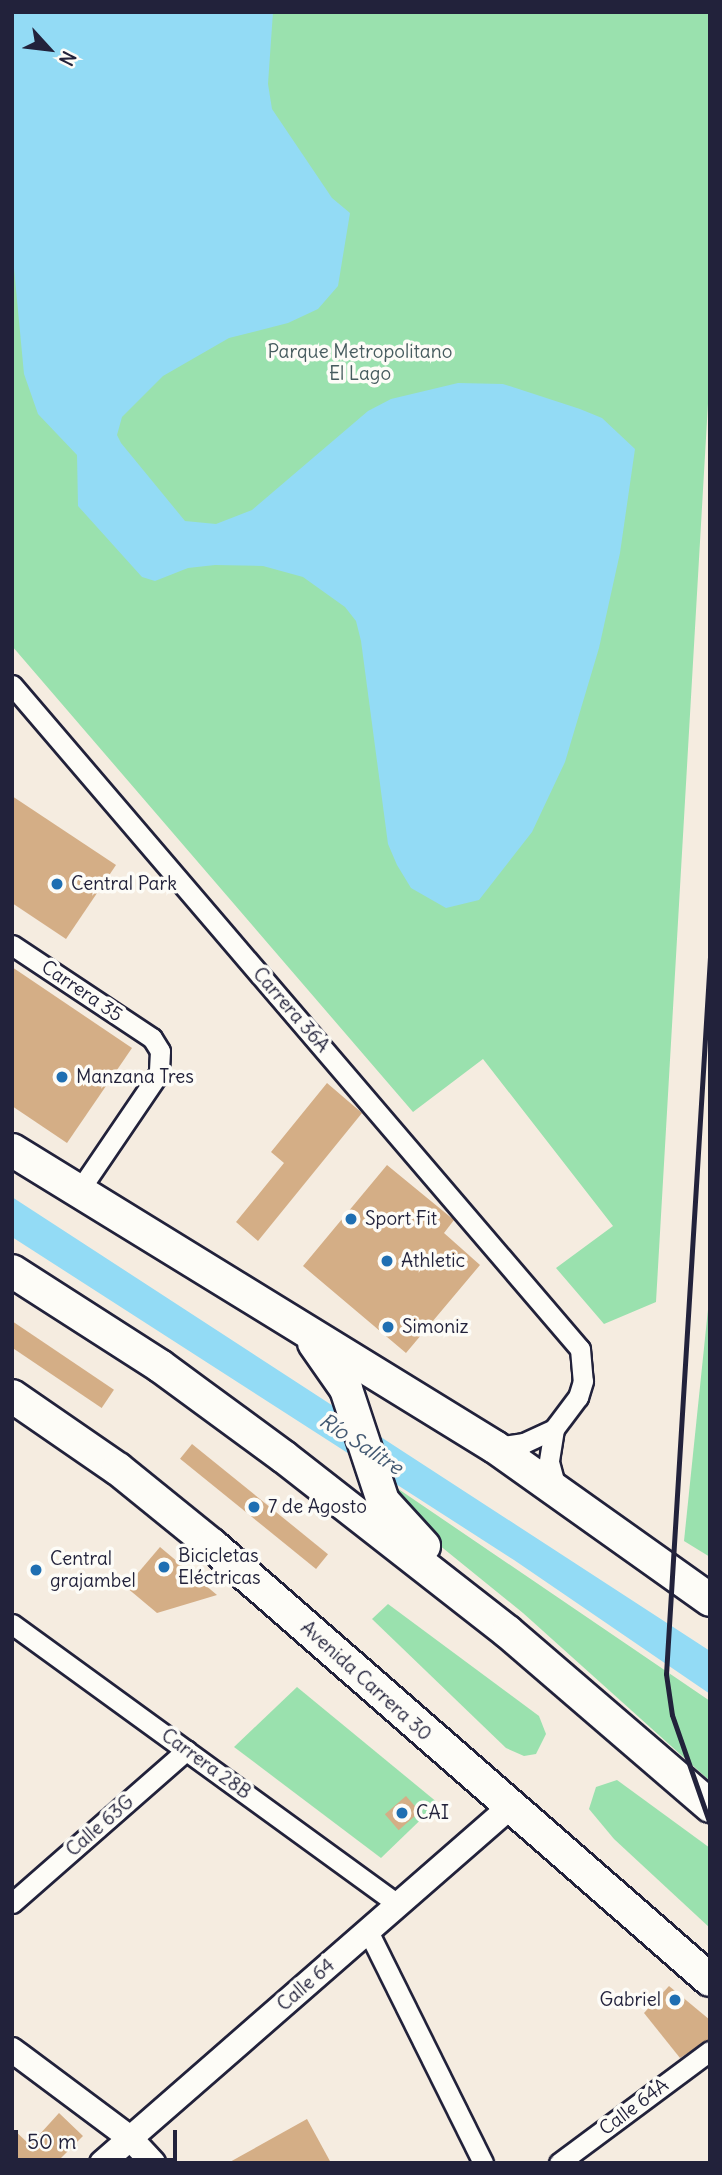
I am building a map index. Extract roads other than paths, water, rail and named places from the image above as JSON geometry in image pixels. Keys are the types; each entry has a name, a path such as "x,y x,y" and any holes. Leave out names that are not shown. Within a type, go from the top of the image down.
{"highway":[{"path":"12,1150 495,1447 710,1600"},
{"path":"12,1271 170,1373 508,1632 710,1806"},
{"path":"300,1327 335,1369 346,1390 376,1486 393,1513 508,1632"},
{"name":"Avenida Carrera 30","path":"12,1396 118,1469 212,1545 710,1980"}],"street":[{"name":"Carrera 36A","path":"12,685 570,1335 580,1349 583,1381 578,1397 554,1429"},
{"name":"Carrera 35","path":"12,945 152,1038 160,1051 159,1073 78,1192"},
{"path":"495,1447 524,1443 554,1429"},
{"path":"554,1429 549,1462 556,1489"},
{"name":"Carrera 28B","path":"12,1624 398,1904"},
{"name":"Calle 63G","path":"12,1903 187,1750"},
{"name":"Calle 64","path":"102,2163 510,1807"},
{"path":"368,1931 483,2163"},
{"path":"12,2050 130,2138 153,2163"},
{"name":"Calle 64A","path":"559,2163 710,2051"}],"water":[{"path":"12,12 273,12 268,84 272,109 332,198 350,213 338,286 318,309 288,323 229,338 163,376 122,417 117,435 121,443 185,521 216,524 252,510 368,411 391,399 458,383 503,384 580,409 602,418 635,449 620,553 599,648 565,762 532,832 479,900 446,908 411,888 397,865 388,844 361,641 356,621 345,607 303,577 263,566 215,565 188,568 155,581 142,577 78,506 77,455 38,414 24,374 12,247"},
{"name":"Río Salitre","path":"12,1197 710,1651 710,1694 514,1560 12,1237"}],"railway":[{"path":"710,957 666,1674 672,1715 710,1824"}],"place":[{"name":"Central Park","path":"57,884"},
{"name":"Manzana Tres","path":"62,1077"},
{"name":"Sport Fit","path":"351,1219"},
{"name":"Athletic","path":"387,1261"},
{"name":"Simoniz","path":"388,1327"},
{"name":"7 de Agosto","path":"254,1507"},
{"name":"Bicicletas Eléctricas","path":"164,1567"},
{"name":"Central grajambel","path":"36,1570"},
{"name":"CAI","path":"402,1813"},
{"name":"Gabriel","path":"675,2000"}],"park label":[{"name":"Parque Metropolitano El Lago","path":"360,363"}]}
